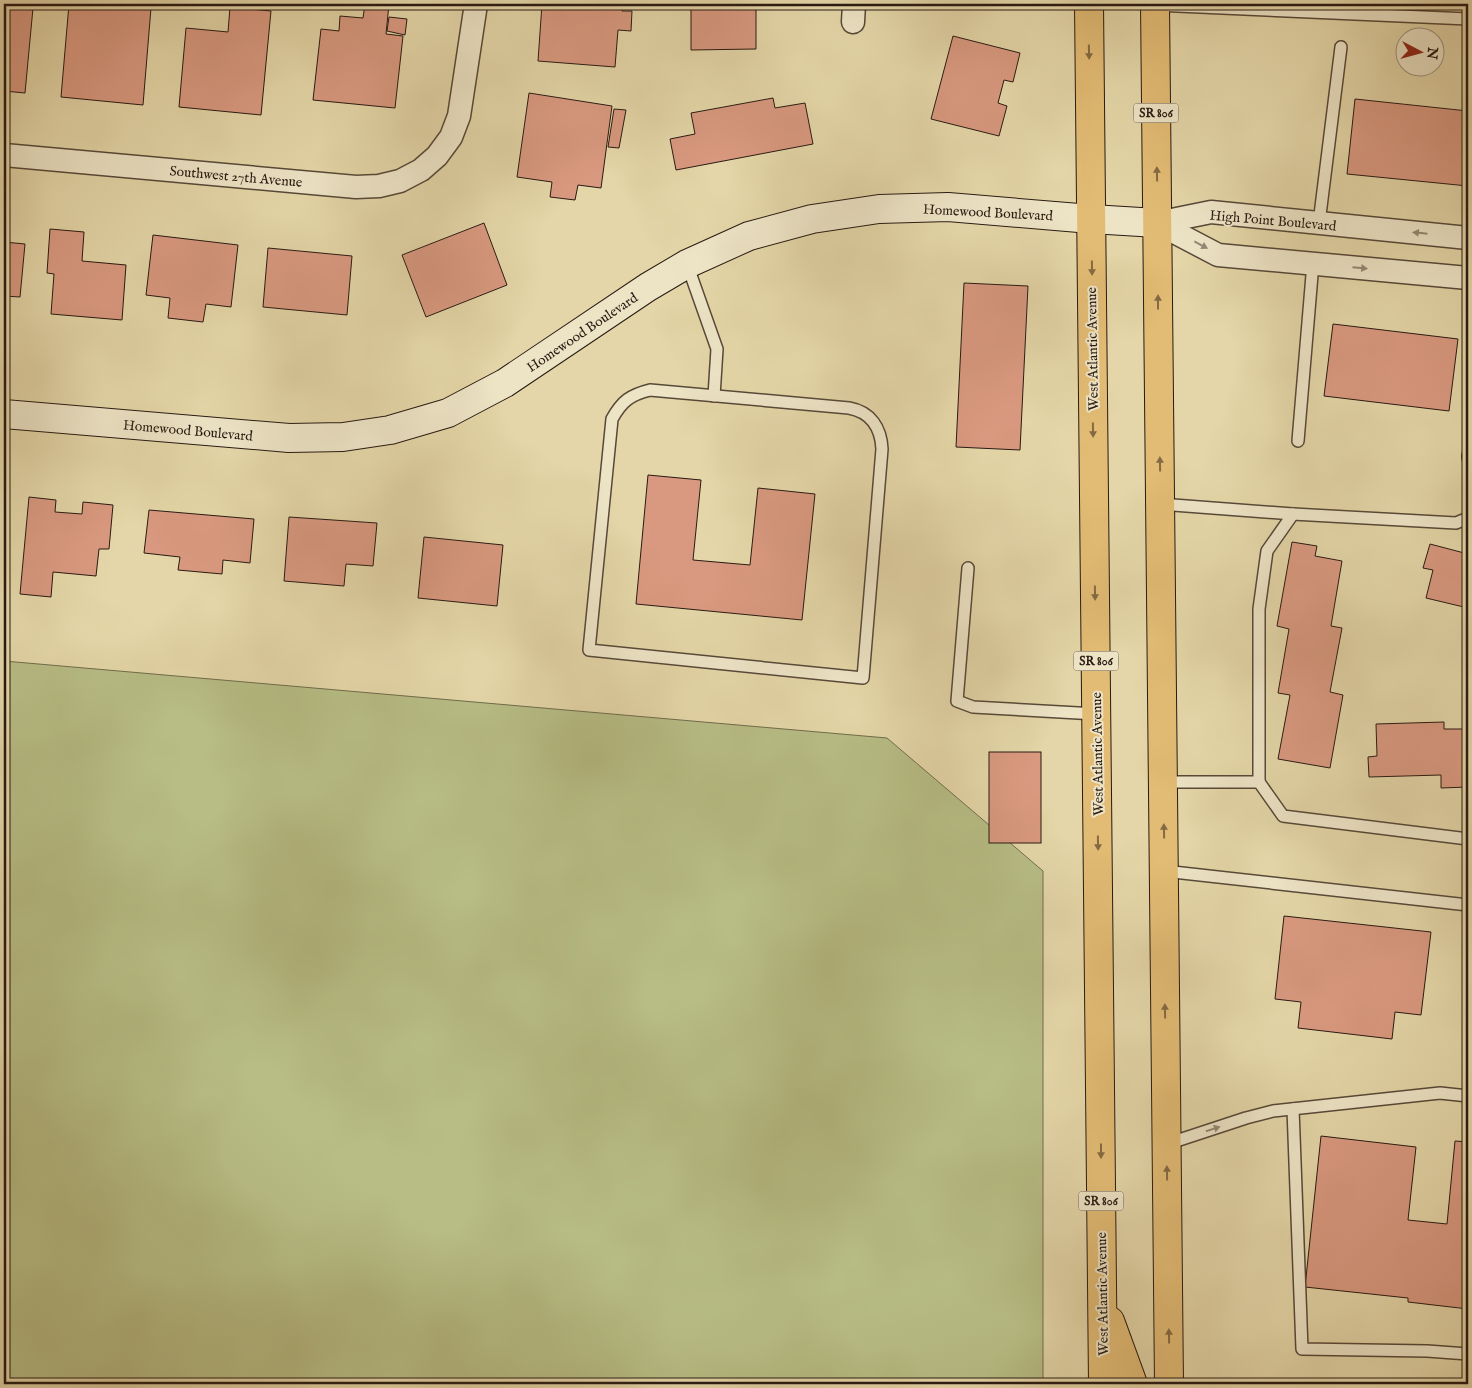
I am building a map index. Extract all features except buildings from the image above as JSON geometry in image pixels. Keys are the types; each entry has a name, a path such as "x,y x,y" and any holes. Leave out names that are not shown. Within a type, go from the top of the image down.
{"main road":[{"name":"West Atlantic Avenue","path":"1089,4 1103,1384"},
{"name":"SR 806","path":"1155,4 1169,1384"},
{"path":"1102,1301 1133,1384"}],"street":[{"name":"Southwest 27th Avenue","path":"4,155 356,187 378,186 400,181 421,170 438,156 451,137 459,116 476,4"},
{"name":"Homewood Boulevard","path":"4,414 289,438 342,437 390,430 448,413 505,383 648,287 687,264 749,236 812,219 879,209 948,207 1157,223"},
{"name":"High Point Boulevard","path":"1157,223 1211,212 1468,238"},
{"path":"1157,223 1218,255 1468,278"}],"lane":[{"path":"1155,4 1341,9 1468,19"},
{"path":"1319,223 1341,47"},
{"path":"1298,441 1313,263"},
{"path":"687,264 717,349 714,396"},
{"path":"650,390 714,396 855,409 868,416 878,429 882,438 882,449 863,678 589,650 612,419 618,408 627,399 638,393 650,390"},
{"path":"1160,504 1456,523 1468,518"},
{"path":"1294,514 1266,551 1260,609 1259,782 1283,816 1468,839"},
{"path":"968,568 957,701 973,707 1096,714"},
{"path":"1163,782 1259,782"},
{"path":"1164,871 1468,905"},
{"path":"1167,1144 1246,1118 1274,1112 1440,1093 1468,1096"},
{"path":"1293,1109 1302,1349 1428,1351 1468,1354"}],"green space":[{"path":"4,661 887,738 1043,871 1043,1384 4,1384"}]}
